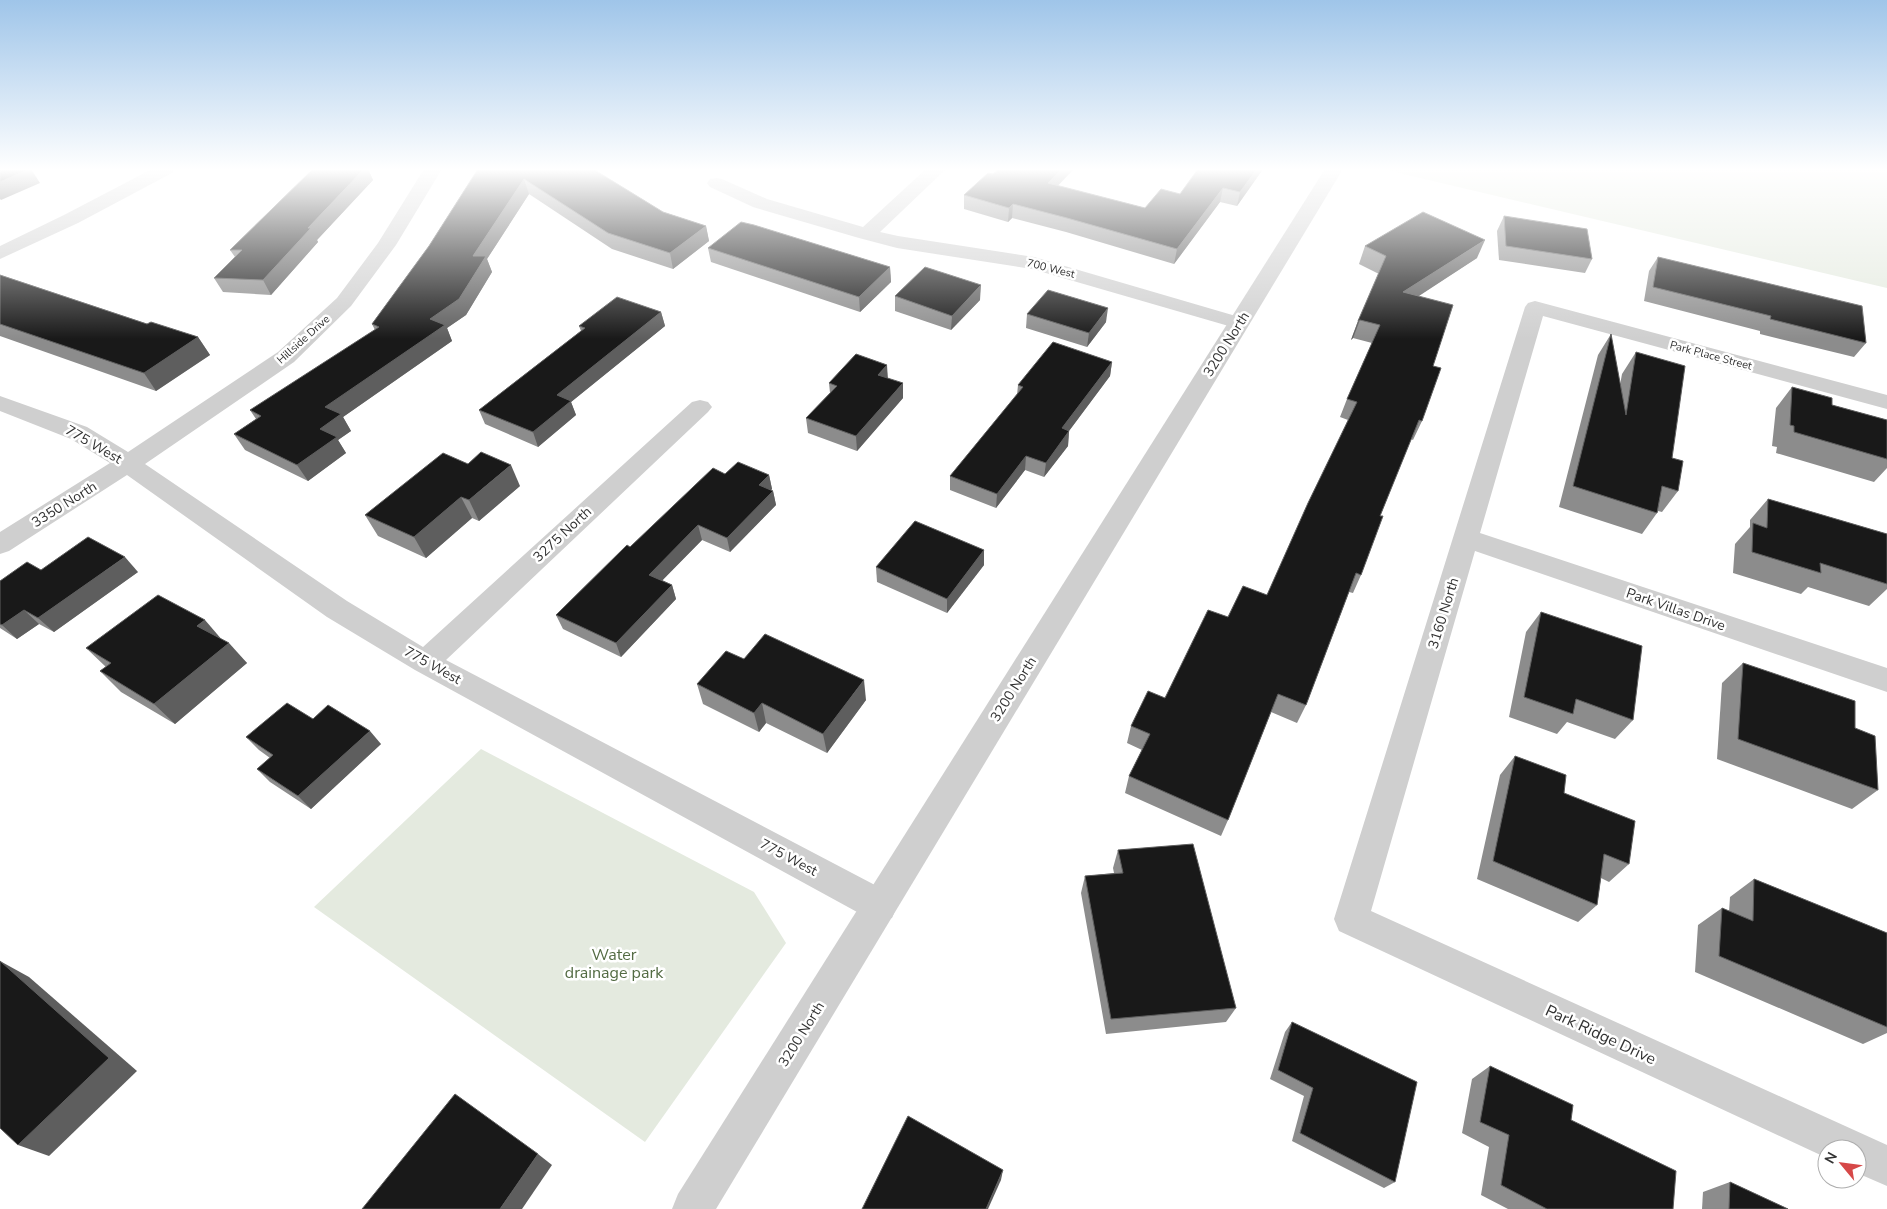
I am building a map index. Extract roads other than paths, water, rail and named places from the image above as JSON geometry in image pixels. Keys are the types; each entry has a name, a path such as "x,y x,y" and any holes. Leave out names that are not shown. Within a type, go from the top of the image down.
{"street":[{"path":"0,253 58,225"},
{"name":"Hillside Drive","path":"128,464 221,403 286,357 338,308 386,245 398,225"},
{"name":"700 West","path":"837,225 907,244 1034,263 1239,323"},
{"path":"866,234 875,225"},
{"name":"3200 North","path":"692,1209 1299,225"},
{"name":"Park Place Street","path":"1535,307 1887,402"},
{"name":"3160 North","path":"1350,919 1535,307"},
{"name":"775 West","path":"0,402 79,433 128,464 337,609 425,662 880,906"},
{"name":"3275 North","path":"425,662 700,407"},
{"name":"3350 North","path":"0,544 128,464"},
{"name":"Park Villas Drive","path":"1466,538 1887,680"},
{"name":"Park Ridge Drive","path":"1350,919 1829,1139"},
{"path":"1867,1157 1887,1166"}],"park label":[{"name":"Water drainage park","path":"614,963"}]}
